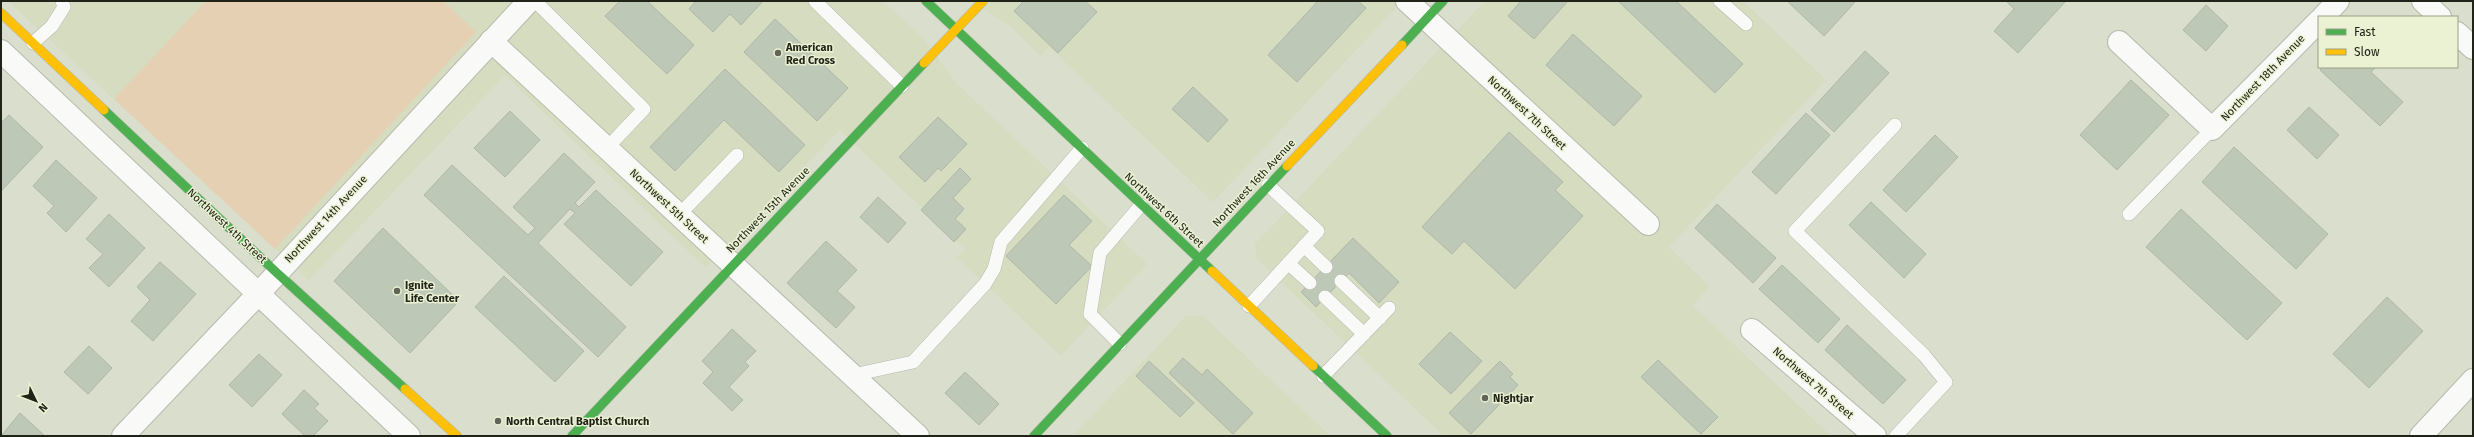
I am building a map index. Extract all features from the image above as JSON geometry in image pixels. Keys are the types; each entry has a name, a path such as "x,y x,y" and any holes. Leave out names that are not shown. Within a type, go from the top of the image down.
{"street":[{"name":"Northwest 14th Avenue","path":"123,436 259,293 529,1"},
{"name":"Northwest 6th Street","path":"926,1 1387,436"},
{"name":"Northwest 15th Avenue","path":"572,436 983,1"},
{"name":"Northwest 7th Street","path":"1407,1 1648,224"},
{"name":"Northwest 16th Avenue","path":"1034,436 1268,185 1443,1"},
{"path":"2324,16 2338,1"},
{"path":"2423,1 2439,16"},
{"name":"Northwest 4th Street","path":"1,13 277,273 457,436"},
{"name":"Northwest 18th Avenue","path":"2119,42 2212,129 2318,22"},
{"path":"2458,34 2473,48"},
{"name":"Northwest 5th Street","path":"491,41 918,436"},
{"path":"33,43 5,64 259,293 410,436"},
{"name":"Northwest 7th Street","path":"1752,330 1875,436"},
{"path":"2421,436 2473,380"}],"lane":[{"path":"33,43 52,26 64,7 62,1"},
{"path":"535,1 644,109 607,148"},
{"path":"815,1 902,86"},
{"path":"1720,1 1746,24"},
{"path":"1895,125 1795,231 1924,355 1946,382 1896,436"},
{"path":"2129,214 2212,129"},
{"path":"853,375 913,362 985,284 994,269 1001,242 1082,148"},
{"path":"679,215 736,155"},
{"path":"1249,306 1318,231 1268,185"},
{"path":"1120,344 1090,314 1100,252 1141,205"},
{"path":"1304,246 1326,267"},
{"path":"1288,263 1310,283"},
{"path":"1341,281 1380,318"},
{"path":"1325,297 1364,334"},
{"path":"1323,376 1389,308"}],"shaded area":[{"path":"8,1 883,1 924,39 954,81 1147,264 1061,356 957,257 965,249 840,130 706,268 505,75 309,280"},
{"path":"206,1 443,1 476,32 275,249 114,99"},
{"path":"971,1 1402,1 1213,202 1049,47 1041,56 1009,25"},
{"path":"1485,1 1743,1 1826,80 1669,247 1709,286 1693,306 1831,436 1444,436 1257,259 1255,244"},
{"path":"1186,316 1203,316 1330,436 1073,436"}],"building":[{"path":"620,1 647,1 694,45 667,74 605,16"},
{"path":"696,1 763,1 741,25 730,14 713,32 689,9"},
{"path":"1024,1 1085,1 1097,12 1058,53 1014,11"},
{"path":"1318,1 1358,1 1366,8 1297,82 1268,55"},
{"path":"1521,1 1568,1 1534,39 1508,16"},
{"path":"1618,1 1676,1 1743,64 1715,93"},
{"path":"1787,1 1856,1 1824,36"},
{"path":"2066,1 2018,53 1994,31 2014,9 2007,2"},
{"path":"2206,5 2228,26 2206,51 2183,30"},
{"path":"775,19 848,88 817,121 744,52"},
{"path":"1573,34 1642,96 1614,126 1546,65"},
{"path":"1865,51 1889,73 1834,132 1811,110"},
{"path":"2321,68 2375,68 2371,72 2403,102 2380,126 2320,70"},
{"path":"725,69 805,145 779,172 724,120 675,171 650,147"},
{"path":"2131,80 2169,115 2117,170 2080,135"},
{"path":"1193,87 1228,120 1208,142 1172,109"},
{"path":"2309,107 2339,135 2317,159 2287,130"},
{"path":"510,111 540,140 505,177 474,148"},
{"path":"1806,113 1830,135 1776,194 1752,172"},
{"path":"9,115 43,147 1,191 1,123"},
{"path":"938,117 967,144 941,171 938,168 925,182 899,157"},
{"path":"1509,132 1563,182 1555,190 1583,216 1515,289 1464,241 1452,254 1422,227"},
{"path":"1935,135 1958,157 1906,212 1883,190"},
{"path":"2234,147 2328,234 2296,269 2202,182"},
{"path":"564,153 595,182 575,203 579,207 596,190 663,252 631,286 564,224 575,213 570,209 538,243 626,327 598,357 424,195 452,165 528,235 535,228 513,207"},
{"path":"56,160 97,198 66,232 47,213 54,206 33,186"},
{"path":"960,168 971,179 953,198 964,209 955,219 966,229 954,242 921,210"},
{"path":"1064,195 1092,221 1069,245 1092,266 1056,304 1006,256"},
{"path":"878,197 906,223 888,243 860,217"},
{"path":"1871,202 1926,254 1904,278 1849,225"},
{"path":"1717,204 1776,258 1753,283 1695,228"},
{"path":"2181,209 2282,303 2247,340 2146,247"},
{"path":"109,214 145,248 109,287 89,268 103,254 86,239"},
{"name":"Ignite Life Center","path":"383,228 459,301 410,353 334,281"},
{"path":"1353,238 1399,282 1379,303 1349,273 1316,307 1301,292"},
{"path":"826,241 857,270 837,291 855,307 836,328 787,283"},
{"path":"160,262 196,294 153,341 131,321 150,300 137,287"},
{"path":"1782,265 1840,319 1818,343 1759,289"},
{"path":"504,276 584,351 555,382 475,307"},
{"path":"2387,297 2423,331 2369,388 2333,354"},
{"path":"1847,325 1906,380 1883,404 1825,350"},
{"path":"732,329 756,351 745,362 749,366 729,387 743,400 732,411 703,383 713,372 702,361"},
{"path":"1450,332 1482,361 1451,394 1419,364"},
{"path":"89,346 112,368 88,394 64,372"},
{"path":"259,354 282,375 252,407 229,385"},
{"path":"1183,358 1202,375 1207,369 1253,413 1233,434 1169,373"},
{"path":"1658,360 1718,417 1701,434 1641,377"},
{"path":"1149,361 1194,403 1180,417 1136,376"},
{"path":"1500,361 1513,374 1510,377 1518,385 1471,434 1449,413"},
{"path":"965,372 999,404 979,425 945,393"},
{"path":"304,390 319,404 314,408 328,421 313,436 305,436 282,414"},
{"path":"20,413 45,436 1,436"}],"traffic: fast":[{"path":"926,1 1212,271"},
{"path":"1402,45 1443,1"},
{"path":"572,436 924,63"},
{"path":"104,110 277,273 405,389"},
{"path":"1034,436 1287,166"},
{"path":"1313,366 1387,436"}],"traffic: slow":[{"path":"924,63 983,1"},
{"path":"1,13 104,110"},
{"path":"1287,166 1402,45"},
{"path":"1212,271 1313,366"},
{"path":"405,389 457,436"}],"place":[{"name":"American Red Cross","path":"778,53"},
{"name":"Ignite Life Center","path":"397,291"},
{"name":"Nightjar","path":"1485,398"},
{"name":"North Central Baptist Church","path":"498,421"}]}
